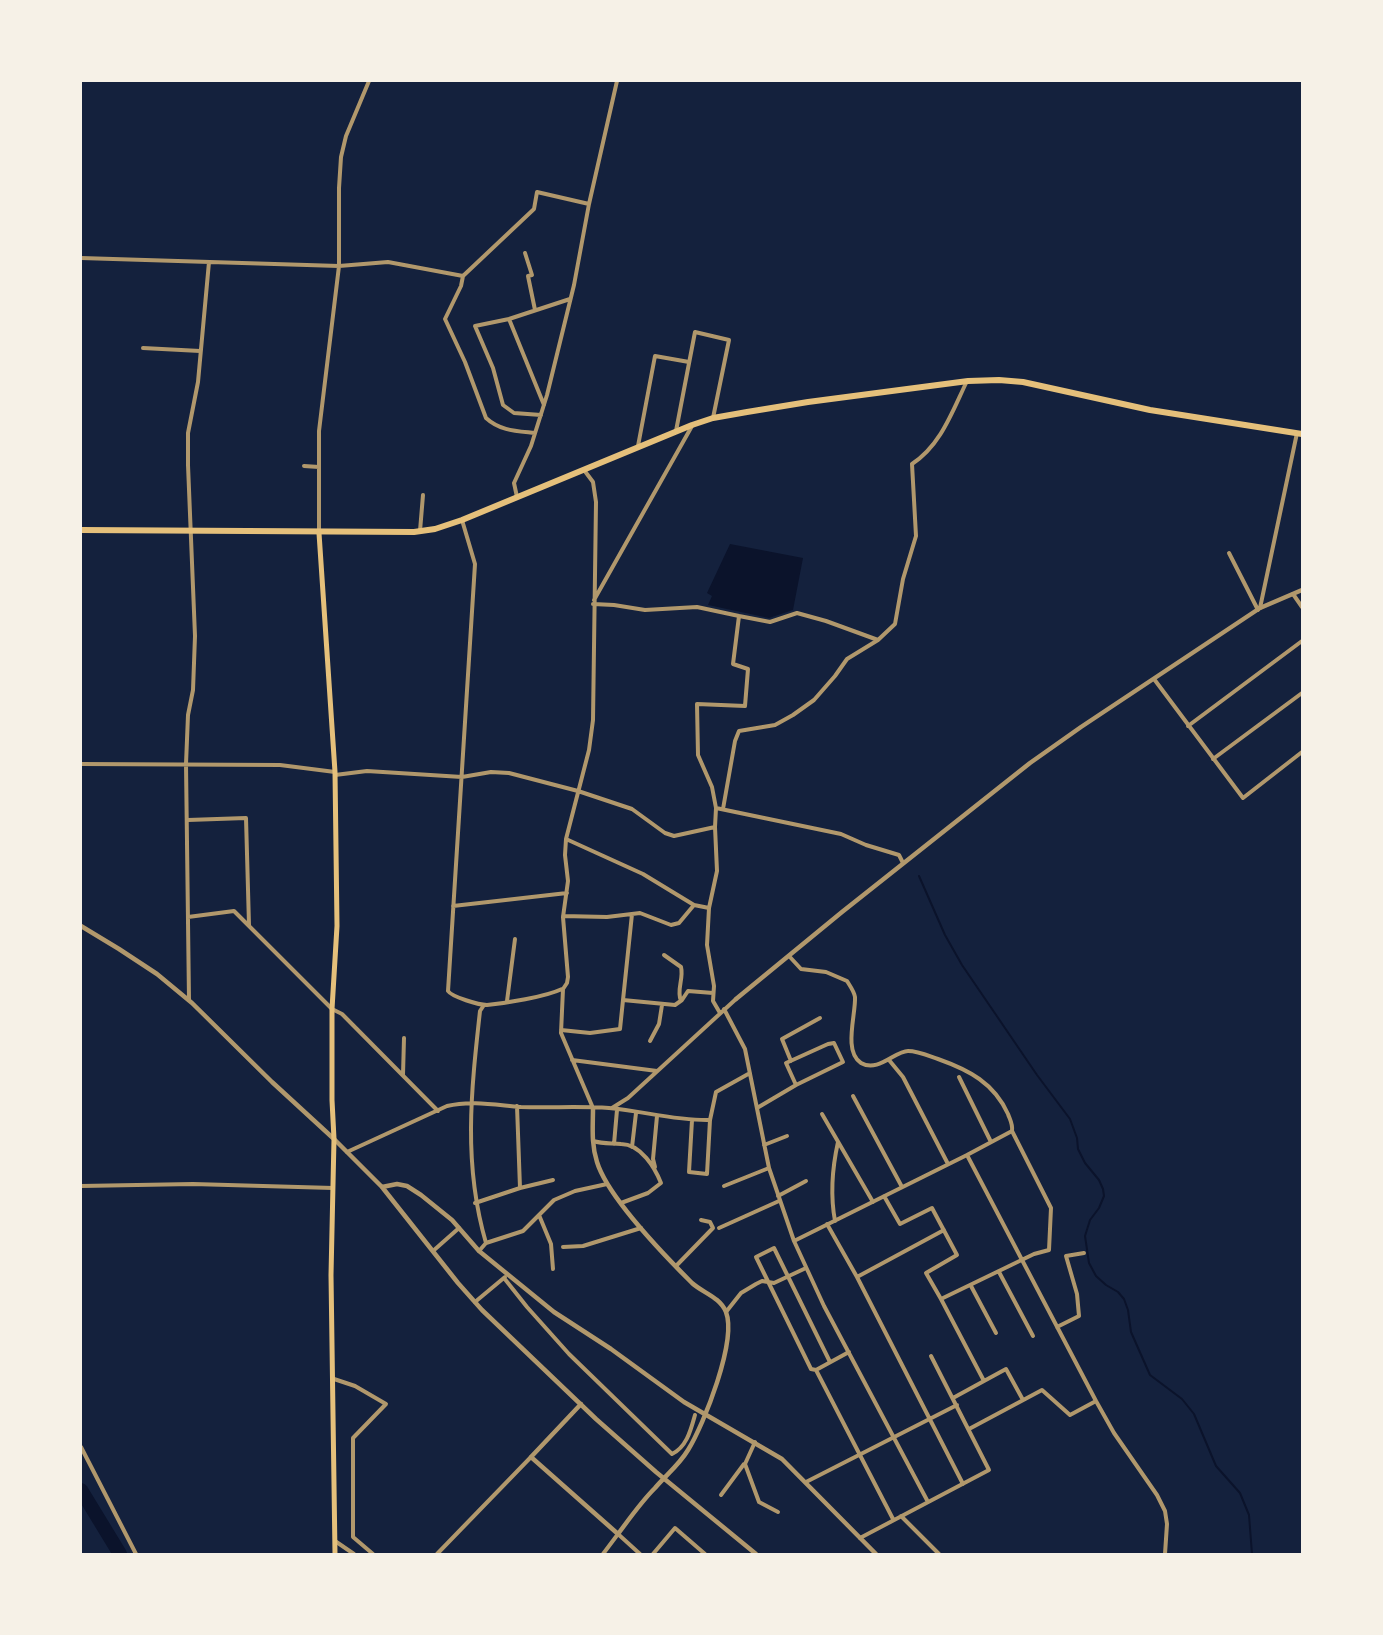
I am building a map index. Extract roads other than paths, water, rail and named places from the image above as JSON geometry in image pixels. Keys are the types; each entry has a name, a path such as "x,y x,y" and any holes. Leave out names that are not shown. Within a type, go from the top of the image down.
{"main road":[{"path":"81,531 192,530 319,533 435,529 713,418 808,402 968,381 1023,382 1150,410 1299,433"},
{"path":"319,533 334,774 337,926 332,1009 334,1139 331,1275 335,1554"}],"street":[{"path":"319,533 319,430 339,266 341,157 346,136 369,81"},
{"path":"517,497 514,483 544,405 570,299 617,81"},
{"path":"535,433 509,431 486,418 465,362 445,319 464,276 534,209 537,192 589,204"},
{"path":"525,253 532,275 528,276 535,310"},
{"path":"81,259 339,266 388,262 464,276"},
{"path":"189,1000 186,764 195,636 188,433 198,382 209,262"},
{"path":"541,415 514,413 503,405 493,368 475,326 509,319 570,299"},
{"path":"509,319 544,405"},
{"path":"675,432 695,332 729,340 713,418"},
{"path":"143,348 200,351"},
{"path":"638,447 655,356 689,362"},
{"path":"723,809 735,741 739,731 775,725 793,715 814,700 847,658 878,640 895,624 903,579 916,536 912,464 933,447 968,381"},
{"path":"593,602 692,425"},
{"path":"1259,609 1299,433"},
{"path":"304,466 319,467"},
{"path":"583,469 593,482 595,493 593,720 589,750 566,839 567,893 563,916 568,977 563,989 561,1030 594,1108 592,1141 597,1162 607,1184 676,1266 696,1286 722,1305 726,1312 727,1336 718,1381 694,1439 678,1464 654,1489 603,1554"},
{"path":"420,531 423,495"},
{"path":"462,520 476,564 448,991 453,997 484,1005 563,989"},
{"path":"1229,553 1259,609"},
{"path":"611,1108 628,1098 720,1012 1030,763 1259,609 1302,590"},
{"path":"1292,593 1302,607"},
{"path":"593,602 645,610 697,607 770,622 797,614 826,621 878,640"},
{"path":"720,1012 713,1001 714,986 707,945 709,908 717,871 716,808 712,787 698,755 697,704 745,705 748,669 733,664 739,616"},
{"path":"1188,726 1302,641"},
{"path":"1154,679 1243,798 1302,752"},
{"path":"1213,759 1302,693"},
{"path":"81,764 280,765 334,774 367,771 462,777 491,772 509,773 578,791 632,809 665,833 674,836 715,826"},
{"path":"716,808 841,834 866,845 899,855 903,863"},
{"path":"188,820 246,818 249,926"},
{"path":"566,839 643,874 693,905 709,908"},
{"path":"453,906 567,893"},
{"path":"563,916 607,917 646,914 671,925 679,923 693,905"},
{"path":"188,917 234,911 332,1009 342,1014 438,1111"},
{"path":"561,1030 590,1033 620,1029 632,914"},
{"path":"81,926 127,954 189,1000 382,1187 475,1302 656,1472 756,1554"},
{"path":"507,1001 515,939"},
{"path":"664,955 681,967 682,979 679,993 681,1001"},
{"path":"789,956 801,969 826,972 847,981 855,997 851,1032 853,1050 858,1061 868,1065 889,1060 902,1052 918,1052 960,1067 979,1077 993,1089 1002,1102 1013,1126 1012,1131 1051,1208 1049,1250 1023,1259 941,1299"},
{"path":"624,1000 675,1005 688,992 713,993"},
{"path":"484,1005 480,1011 471,1103 470,1157 475,1203 486,1243"},
{"path":"650,1041 659,1024 662,1005"},
{"path":"724,1009 745,1049 769,1168 794,1241 824,1306 928,1502"},
{"path":"791,1061 782,1040 820,1018"},
{"path":"403,1076 404,1038"},
{"path":"757,1108 796,1085 843,1062 836,1045 831,1043 786,1063 796,1085"},
{"path":"572,1060 657,1072"},
{"path":"889,1060 903,1077 948,1164"},
{"path":"692,1120 689,1172 707,1174 710,1120 716,1092 750,1073"},
{"path":"959,1077 991,1142"},
{"path":"853,1096 902,1187"},
{"path":"347,1152 456,1104 559,1109 611,1108 657,1116 710,1120"},
{"path":"517,1106 520,1188"},
{"path":"615,1144 617,1110"},
{"path":"632,1147 636,1113"},
{"path":"822,1114 873,1202"},
{"path":"621,1203 648,1193 661,1184 653,1159 657,1116"},
{"path":"794,1241 1012,1131"},
{"path":"764,1144 787,1136"},
{"path":"592,1141 622,1143 632,1147 656,1170"},
{"path":"835,1221 831,1200 832,1167 838,1142"},
{"path":"967,1155 1096,1401 1165,1511 1167,1531 1165,1554"},
{"path":"724,1186 769,1168"},
{"path":"475,1203 520,1188 554,1180"},
{"path":"719,1228 806,1181"},
{"path":"81,1186 193,1184 333,1188"},
{"path":"382,1187 397,1184 407,1186 436,1205 506,1276 554,1312 611,1349 676,1396 782,1459 876,1554"},
{"path":"479,1251 486,1243 523,1231 554,1200 607,1184"},
{"path":"884,1196 900,1224 932,1208 944,1230 957,1255 926,1273 984,1382"},
{"path":"539,1215 551,1244 553,1269"},
{"path":"676,1266 713,1228 710,1222 701,1220"},
{"path":"827,1224 857,1277 963,1484"},
{"path":"563,1247 583,1246 642,1227"},
{"path":"433,1251 459,1228"},
{"path":"857,1277 944,1230"},
{"path":"830,1362 774,1248 756,1257 811,1369 816,1370 893,1519"},
{"path":"1057,1327 1079,1316 1077,1294 1066,1256 1084,1253"},
{"path":"726,1312 741,1293 756,1284 767,1281 774,1283 806,1268"},
{"path":"999,1272 1034,1336"},
{"path":"475,1302 506,1276"},
{"path":"506,1276 520,1299 569,1354 672,1454 682,1448 690,1434 695,1415"},
{"path":"971,1286 996,1333"},
{"path":"816,1370 849,1352"},
{"path":"860,1538 989,1470 931,1356"},
{"path":"953,1398 1006,1369 1023,1400"},
{"path":"334,1379 355,1386 386,1404 353,1438 353,1537 373,1554"},
{"path":"969,1429 1042,1390 1070,1415 1096,1401"},
{"path":"437,1554 581,1404"},
{"path":"806,1482 957,1405"},
{"path":"721,1495 745,1464 755,1442"},
{"path":"81,1447 136,1554"},
{"path":"531,1457 640,1554"},
{"path":"745,1464 759,1503 778,1512"},
{"path":"901,1516 939,1554"},
{"path":"652,1554 675,1528 705,1554"},
{"path":"335,1541 354,1554"}],"water":[{"path":"730,544 803,558 793,610 769,618 708,605 712,596 707,593"}],"waterway":[{"path":"919,876 945,935 962,965 1070,1119 1077,1138 1078,1149 1085,1163 1099,1180 1104,1196 1090,1220 1085,1236 1089,1263 1096,1276 1124,1299 1131,1332 1150,1375 1182,1399 1194,1414 1216,1466 1240,1493 1249,1515 1252,1554"},
{"path":"81,1490 120,1554"}]}
